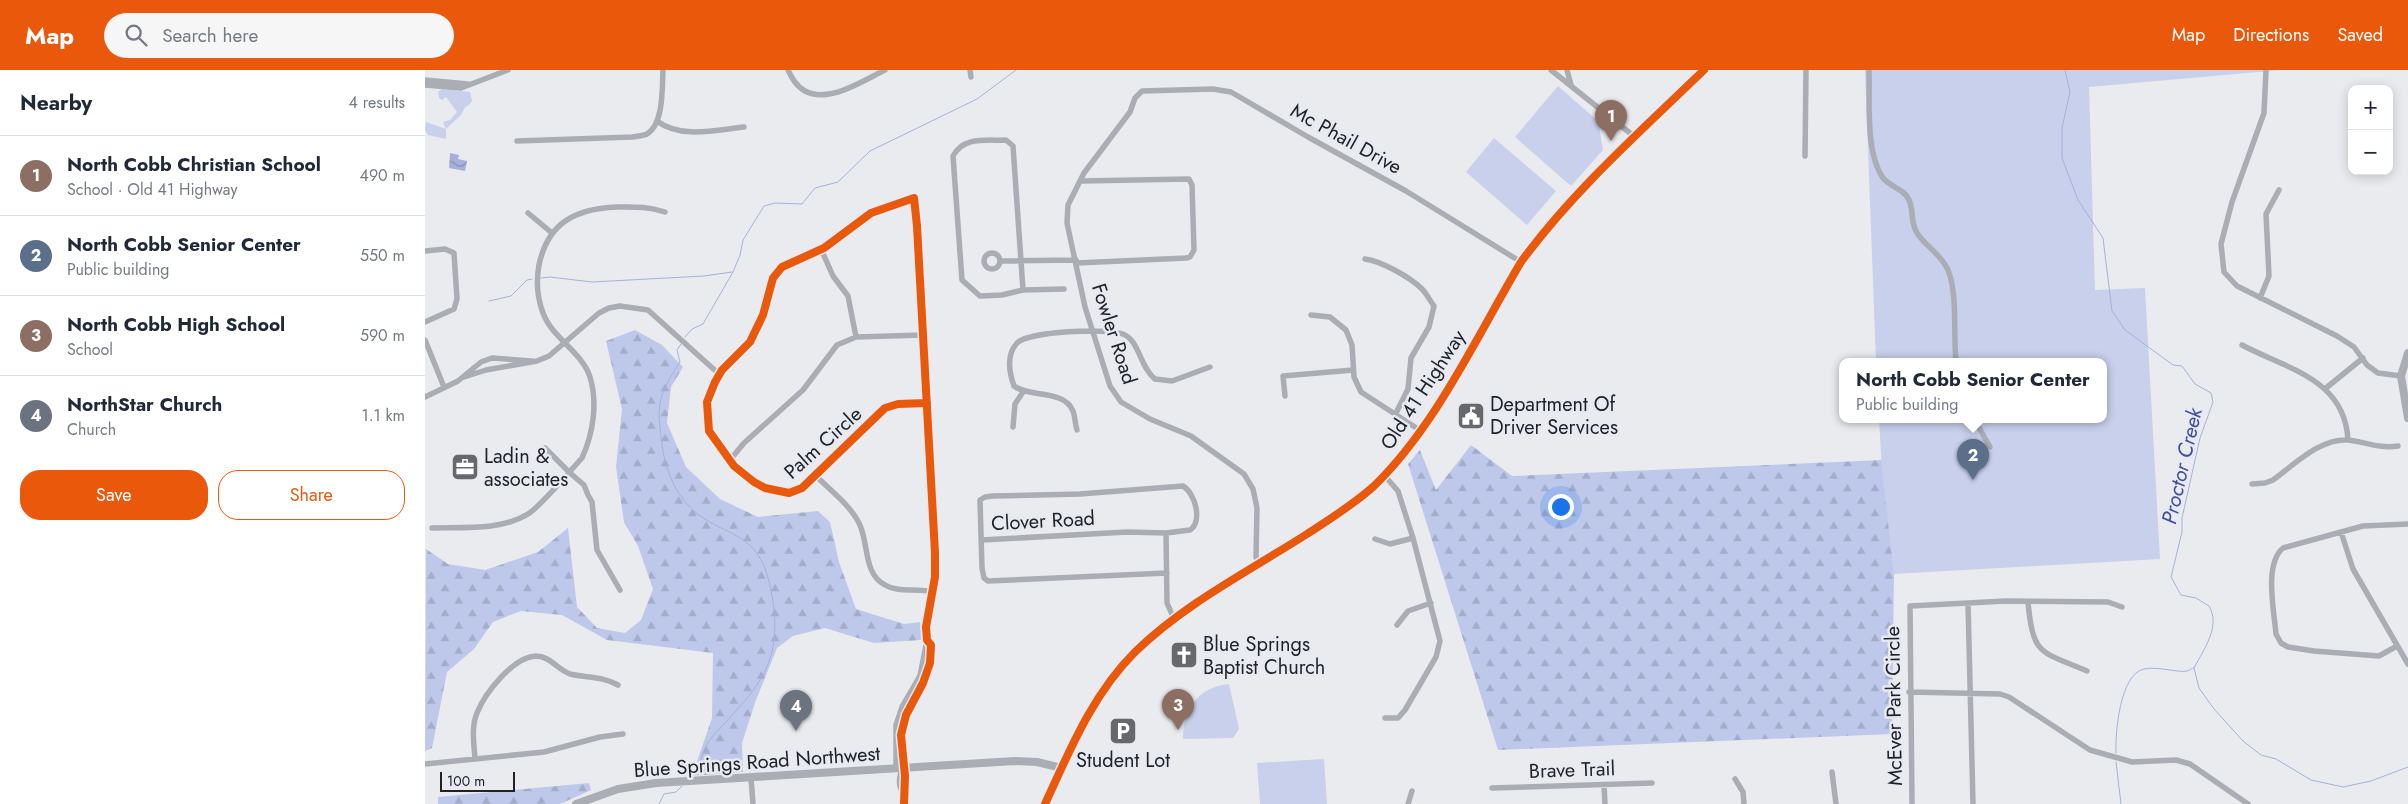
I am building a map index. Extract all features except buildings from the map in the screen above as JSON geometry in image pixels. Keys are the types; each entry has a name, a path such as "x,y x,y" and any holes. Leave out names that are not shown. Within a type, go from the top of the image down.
{"main road":[{"name":"Old 41 Highway","path":"1045,804 1078,732 1103,690 1135,652 1174,619 1345,510 1384,475 1421,431 1521,262 1560,213 1704,70"}],"street":[{"path":"425,85 455,88 472,84 508,70"},
{"path":"517,141 632,137 647,134 657,121 661,106 663,70"},
{"path":"788,70 796,84 806,92 827,94 857,85 871,73 885,70"},
{"path":"970,70 971,77"},
{"path":"1551,70 1635,137"},
{"path":"1567,70 1571,85"},
{"path":"1805,156 1806,70"},
{"path":"1869,70 1870,130 1875,163 1885,181 1907,195 1910,200 1912,219 1917,233 1936,252 1948,270 1952,285 1957,358"},
{"path":"2266,70 2264,114 2232,202 2221,256 2224,272 2237,286 2337,336 2354,347 2367,365 2379,372 2401,376"},
{"path":"425,80 472,84"},
{"name":"Mc Phail Drive","path":"1141,91 1213,89 1231,92 1307,138 1406,191 1521,262"},
{"name":"Fowler Road","path":"1141,91 1135,98 1130,112 1084,173 1068,206 1067,223 1077,261 1085,307 1110,386 1121,402 1150,419 1191,436 1244,474 1256,498 1256,557 1259,565"},
{"path":"657,121 679,132 744,128"},
{"path":"1023,290 1013,146 1006,140 964,143 953,156 960,277 980,296 1002,295 1023,290 1064,289"},
{"path":"1000,261 1077,261 1186,258 1191,256 1194,250 1192,192 1189,179 1081,181"},
{"path":"2260,298 2269,276 2266,214 2279,190"},
{"name":"Palm Circle","path":"923,335 913,198 871,214 821,249 782,267 778,271 773,278 763,315 750,342 739,351 719,374 707,402 709,431 730,460 753,482 783,493 798,491 885,408 898,404 927,403"},
{"path":"432,528 492,525 505,523 529,514 582,458 587,447 594,396 589,375 574,352 563,343 543,314 537,279 542,252 552,233 578,213 598,208 647,206 665,212"},
{"path":"528,213 552,233"},
{"path":"425,251 445,249 454,252 457,299 455,309 425,322"},
{"path":"821,249 833,276 848,296 856,337"},
{"path":"1365,260 1377,261 1415,284 1422,289 1434,306 1429,327 1411,358 1408,389 1396,413"},
{"path":"425,396 464,377 486,370 535,361 549,356 609,308 639,308 648,310 719,374"},
{"path":"1311,315 1330,317 1346,330 1352,345 1355,382 1363,395 1396,413 1421,431"},
{"path":"1077,430 1073,410 1068,403 1050,396 1023,392 1014,386 1009,364 1012,350 1018,341 1031,336 1110,331 1122,333 1130,338 1136,345 1143,367 1155,380 1173,381 1210,368"},
{"path":"730,460 744,443 803,390 833,349 844,341 856,337 923,335 936,566 933,592 927,614 927,640 920,676 902,708 896,725 899,768 905,782 903,792 904,804"},
{"path":"425,340 444,387"},
{"path":"2242,345 2293,368 2326,388 2333,396 2347,424 2348,440"},
{"path":"2408,352 2401,376 2408,418"},
{"path":"464,377 481,362 492,358 535,361"},
{"path":"2326,388 2363,358"},
{"path":"1285,396 1283,376 1353,370"},
{"path":"1013,427 1015,404 1023,392"},
{"path":"1976,423 1990,447"},
{"path":"2252,484 2265,484 2273,480 2323,444 2348,440 2386,448 2398,446"},
{"path":"545,448 584,486 592,502 594,541 597,550 619,590"},
{"path":"532,513 569,472"},
{"path":"815,475 848,508 859,524 871,570 883,585 897,590 918,588 933,592"},
{"path":"1384,475 1398,491 1440,635 1439,650 1405,710 1398,718 1385,718"},
{"name":"Clover Road","path":"983,540 1127,532 1166,533 1185,531 1194,527 1194,501 1191,493 1183,486 1080,494 985,497 980,500 983,575 986,580 991,582 1167,573"},
{"path":"2397,646 2379,656 2314,651 2288,647 2281,643 2276,634 2272,570 2277,553 2283,548 2373,524 2408,524"},
{"path":"2341,532 2353,569 2408,664"},
{"path":"1166,533 1167,603 1174,619"},
{"path":"1375,539 1385,544 1390,544 1413,538"},
{"path":"1397,624 1407,611 1431,602"},
{"path":"2028,602 2031,630 2039,647 2049,655 2087,671"},
{"name":"McEver Park Circle","path":"1912,804 1909,692 1910,606 1967,603 2107,602 2121,607"},
{"path":"1967,603 1973,804"},
{"path":"475,759 473,731 476,714 490,690 514,666 525,658 538,656 551,661 567,673 584,677 598,676 618,685"},
{"path":"1909,692 2000,694 2009,697 2090,750 2132,762 2176,760 2190,764 2248,804"},
{"path":"425,764 544,752 600,737 623,734"},
{"name":"Blue Springs Road Northwest","path":"576,804 608,792 644,784 1024,761 1062,768"},
{"path":"1833,772 1836,804"},
{"path":"751,778 753,804"},
{"path":"1735,779 1743,792 1744,804"},
{"name":"Brave Trail","path":"1492,788 1653,782"},
{"path":"1604,785 1605,804"},
{"path":"1408,804 1412,791"}],"green space":[{"path":"635,330 662,345 683,367 671,387 667,423 686,467 720,499 758,517 818,511 830,522 839,562 856,609 904,624 920,622 921,640 874,643 825,628 793,636 777,648 756,700 742,743 743,772 692,776 712,718 713,653 607,640 562,615 521,611 493,622 474,649 447,672 432,748 425,751 426,549 448,564 485,570 538,552 568,528 577,607 597,628 625,633 641,620 653,589 638,546 624,522 616,467 622,409 606,341"},
{"path":"1471,445 1512,476 1883,460 1894,574 1892,734 1498,750 1408,464 1420,450 1436,490"},
{"path":"589,783 591,790 560,804 438,804 438,797"}],"shaded area":[{"path":"1865,70 2281,70 2089,87 2095,290 2145,288 2160,559 1894,574 1882,470 1879,423 2107,423 2107,358 1876,358"},
{"path":"1558,86 1598,121 1603,150 1571,186 1515,137"},
{"path":"442,89 470,92 472,101 446,129 443,122 450,120 457,112 446,97 442,100 439,98 438,92"},
{"path":"426,122 446,129 446,139 428,135 425,130"},
{"path":"1494,138 1556,191 1527,225 1466,172"},
{"path":"1229,684 1239,729 1233,738 1183,739 1186,718 1194,701 1209,690"},
{"path":"1324,759 1327,804 1260,804 1257,763"}],"water":[{"path":"450,153 459,155 458,159 467,161 465,171 449,168"}],"waterway":[{"path":"685,337 692,329 703,324 733,272 740,255 743,240 764,206 775,203 802,204 815,188 838,182 870,151 977,99 1016,70"},
{"name":"Proctor Creek","path":"2065,70 2070,92 2062,128 2062,158 2078,200 2103,238 2112,311 2125,330 2173,365 2182,366 2195,384 2211,393 2213,402 2200,438 2182,518 2182,532 2171,577 2181,595 2196,598 2209,606 2213,621 2210,637 2194,668 2187,671 2155,668 2144,669 2136,673 2129,681 2118,719 2116,753"},
{"path":"541,278 550,277 592,282 704,276 732,272"},
{"path":"489,301 511,296 527,280 532,279"},
{"path":"681,344 677,350 680,362 661,397 659,407 662,448 668,470 677,490 690,507 706,520 737,536 756,552 766,570 775,618 774,639 766,670 749,695 708,742 697,771"},
{"path":"2194,668 2199,688 2214,709 2243,741 2261,755 2276,759 2311,780 2343,787 2371,781 2408,767"},
{"name":"Proctor Creek","path":"2116,762 2121,804"},
{"path":"659,804 664,794 676,792 682,786"}],"cycle path":[{"path":"1045,804 1094,705 1106,686 1135,652 1196,603 1333,517 1374,486 1417,436 1436,408 1521,262 1541,236 1608,162 1704,70"},
{"path":"904,804 905,776 901,735 906,715 923,683 930,663 931,645 927,640 926,627 935,577 935,553 917,226 914,198 871,213 824,248 782,267 773,278 763,315 750,342 722,370 707,402 709,431 734,466 765,488 789,493 802,488 885,408 898,404 927,403"}],"place":[{"name":"North Cobb Christian School","path":"1611,141"},
{"name":"Department Of Driver Services","path":"1471,416"},
{"name":"Ladin & associates","path":"465,467"},
{"name":"North Cobb Senior Center","path":"1973,480"},
{"name":"Blue Springs Baptist Church","path":"1184,655"},
{"name":"North Cobb High School","path":"1178,730"},
{"name":"NorthStar Church","path":"796,731"},
{"name":"Student Lot","path":"1123,731"}]}
